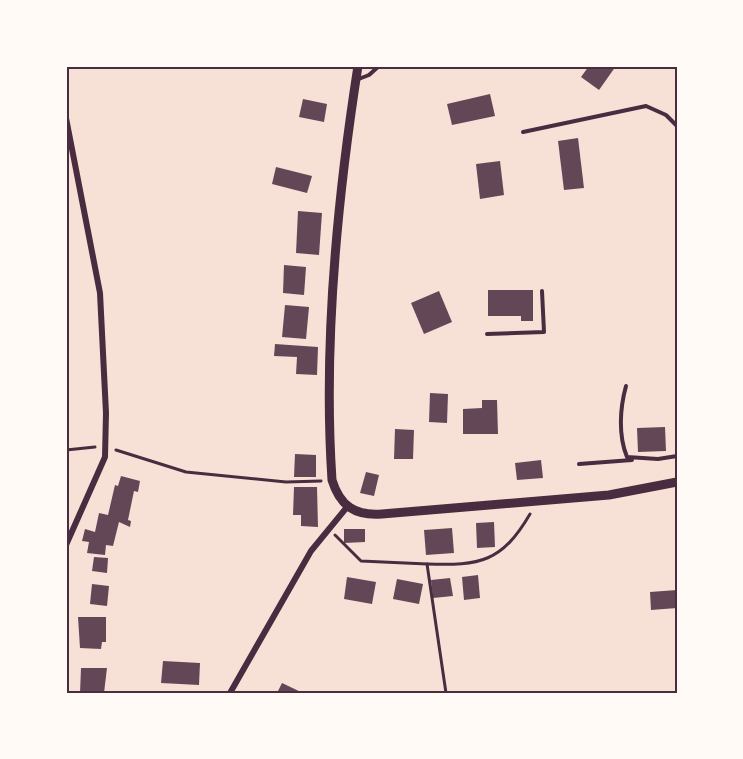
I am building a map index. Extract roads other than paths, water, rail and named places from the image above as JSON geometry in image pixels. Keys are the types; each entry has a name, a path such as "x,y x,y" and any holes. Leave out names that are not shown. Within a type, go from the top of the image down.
{"street":[{"path":"358,66 331,340 332,480 336,494 347,507 356,513 368,515 609,495 677,482"},
{"path":"66,118 100,293 106,447 99,475 66,544"},
{"path":"230,693 311,551 347,507"}],"lane":[{"path":"356,80 369,75 379,66"},
{"path":"523,132 646,106 666,115 677,126"},
{"path":"487,334 544,332 542,291"},
{"path":"626,386 620,407 623,448 627,457 636,459"},
{"path":"579,464 677,456"}]}
